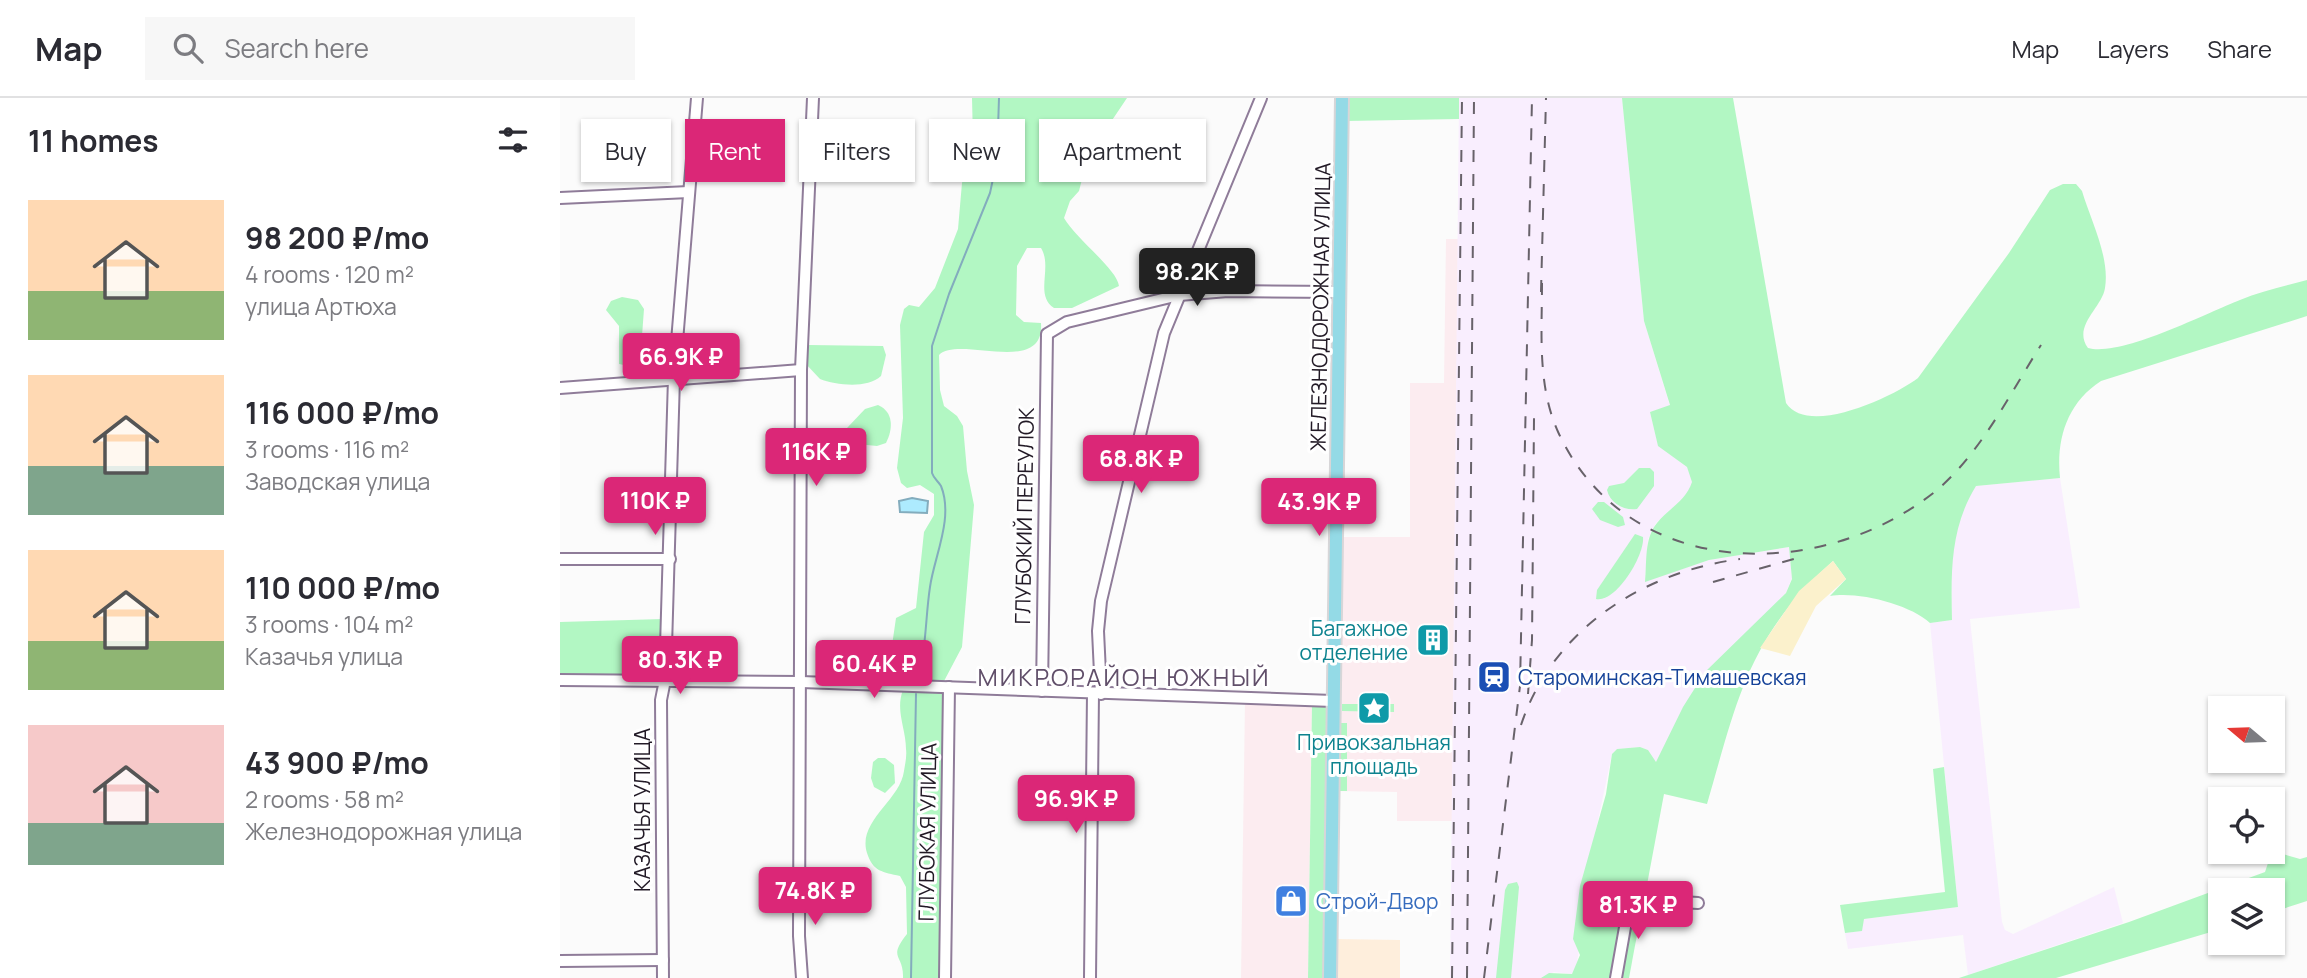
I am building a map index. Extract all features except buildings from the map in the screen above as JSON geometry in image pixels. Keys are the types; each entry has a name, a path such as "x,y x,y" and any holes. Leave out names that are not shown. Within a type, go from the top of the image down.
{"main road":[{"name":"ЖЕЛЕЗНОДОРОЖНАЯ УЛИЦА","path":"1330,978 1342,98"}],"street":[{"name":"КАЗАЧЬЯ УЛИЦА","path":"663,978 661,699 665,680 670,559 674,378 697,98"},
{"path":"802,978 801,370 813,98"},
{"path":"1090,978 1098,631 1101,601 1156,363 1179,295 1261,98"},
{"path":"560,198 689,192"},
{"path":"1179,295 1228,291 1339,292"},
{"name":"ГЛУБОКИЙ ПЕРЕУЛОК","path":"1042,691 1046,342 1050,331 1067,322 1179,295"},
{"path":"560,388 801,370"},
{"path":"560,559 670,559"},
{"path":"560,680 801,682 1333,701"},
{"name":"ГЛУБОКАЯ УЛИЦА","path":"945,978 949,687"},
{"path":"1616,978 1630,899 1698,903"},
{"path":"560,961 663,960"}],"shaded area":[{"path":"1459,98 1622,98 1644,321 1670,406 1650,412 1658,445 1687,467 1693,482 1688,494 1656,523 1648,539 1645,581 1709,560 1789,547 1792,578 1786,593 1697,683 1656,763 1648,750 1640,747 1617,749 1612,754 1573,939 1579,950 1576,969 1572,974 1554,972 1541,978 1450,978"},
{"path":"1446,239 1458,239 1453,821 1397,821 1397,792 1336,791 1340,537 1410,537 1410,383 1444,383"},
{"path":"2060,478 2080,608 1970,619 2002,922 2005,930 2013,934 2114,887 2123,923 1968,975 1963,935 1848,949 1845,933 1861,931 1863,919 1958,907 1930,623 1952,620 1951,559 1962,508 1976,486"},
{"path":"1245,702 1312,704 1308,978 1241,978"},
{"path":"1335,939 1400,940 1400,978 1334,978"}],"green space":[{"path":"972,98 1127,98 1113,119 1039,119 1039,182 1081,182 1064,218 1111,271 1119,286 1072,308 1054,308 1045,296 1045,264 1041,248 1027,248 1017,266 1016,315 1024,322 1041,323 1039,339 1030,348 1016,352 964,349 949,350 939,355 940,390 944,406 957,416 963,426 967,471 974,505 962,647 943,683 890,681 888,673 896,618 916,608 924,532 934,515 934,494 920,485 907,488 901,483 897,468 903,418 900,325 904,309 909,305 919,307 935,288 958,229 962,182 1025,182 1025,119 972,119"},
{"path":"1347,98 1459,98 1459,119 1346,121"},
{"path":"1622,98 1733,98 1786,403 1797,412 1812,416 1851,410 1890,395 1918,378 2009,253 2050,190 2063,184 2076,184 2082,191 2105,264 2103,295 2083,332 2088,348 2103,349 2142,340 2248,297 2307,280 2307,316 2101,381 2080,400 2066,423 2060,449 2060,478 1976,486 1967,502 1957,534 1952,568 1952,620 1930,623 1910,610 1883,601 1854,595 1830,596 1846,579 1833,561 1804,589 1782,616 1749,672 1727,733 1707,804 1664,794 1646,890 1629,888 1612,978 1541,978 1549,973 1572,974 1580,955 1573,939 1580,886 1606,794 1612,754 1617,749 1640,747 1648,750 1656,762 1683,707 1705,672 1786,593 1792,579 1789,547 1709,560 1645,582 1648,543 1653,529 1686,494 1692,482 1687,467 1658,446 1650,412 1670,405 1644,321"},
{"path":"622,297 638,300 644,309 640,363 634,367 619,364 619,326 606,310 611,301"},
{"path":"883,346 886,355 881,376 860,384 834,383 820,379 805,363 806,347"},
{"path":"878,405 887,412 891,421 886,443 877,446 847,443 847,428 865,409"},
{"path":"1639,468 1650,468 1654,472 1654,486 1637,509 1623,507 1614,502 1607,490 1609,486 1624,483"},
{"path":"1598,502 1604,502 1623,517 1625,525 1618,527 1600,520 1592,509"},
{"path":"1635,534 1643,537 1642,545 1628,576 1612,594 1596,599 1597,590"},
{"path":"663,619 660,677 560,676 560,622"},
{"path":"903,690 945,691 941,978 903,978 897,953 907,934 906,887 900,876 876,868 867,853 868,831 901,782 904,771 906,742 900,705"},
{"path":"1312,704 1327,704 1324,978 1308,978"},
{"path":"1342,704 1394,704 1394,712 1342,711"},
{"path":"1337,723 1347,723 1347,791 1336,791"},
{"path":"878,758 885,758 894,765 895,783 885,793 874,787 871,778 873,762"},
{"path":"1944,767 1958,907 1864,919 1862,931 1845,933 1840,905 1945,892 1933,769"},
{"path":"2285,855 2300,859 2307,857 2307,901 2285,908 2285,878 2249,878 2265,872 2268,864 2285,864"},
{"path":"1517,882 1519,887 1511,978 1496,978 1505,890 1508,884"},
{"path":"2208,893 2208,933 2056,978 1959,978"},
{"path":"1633,908 1642,908 1629,978 1621,978"}],"sand":[{"path":"1833,561 1846,579 1816,606 1790,656 1760,648 1799,591"}],"water":[{"path":"912,498 928,501 927,513 900,512 899,501"}],"waterway":[{"path":"917,678 932,575 942,537 945,511 941,486 932,473 932,346 949,294 990,193 997,160 999,98"},
{"path":"911,978 916,694"}],"railway":[{"path":"1452,978 1462,98"},
{"path":"1467,978 1474,98"},
{"path":"1484,978 1520,686 1532,98"},
{"path":"1541,292 1546,98"},
{"path":"1542,283 1542,360 1547,398 1559,434 1590,482 1630,517 1677,541 1728,552 1782,553 1835,543 1886,523 1932,494 1949,479 1979,444 2041,345"},
{"path":"1528,694 1532,640 1534,418"},
{"path":"1713,582 1797,558"},
{"path":"1521,725 1536,691 1555,660 1579,634 1606,611 1669,577 1740,559"}],"place":[{"name":"Багажное отделение","path":"1433,640"},
{"name":"Староминская-Тимашевская","path":"1494,677"},
{"name":"Привокзальная площадь","path":"1374,708"},
{"name":"Строй-Двор","path":"1291,901"}],"district":[{"name":"МИКРОРАЙОН ЮЖНЫЙ","path":"1124,676"}]}
